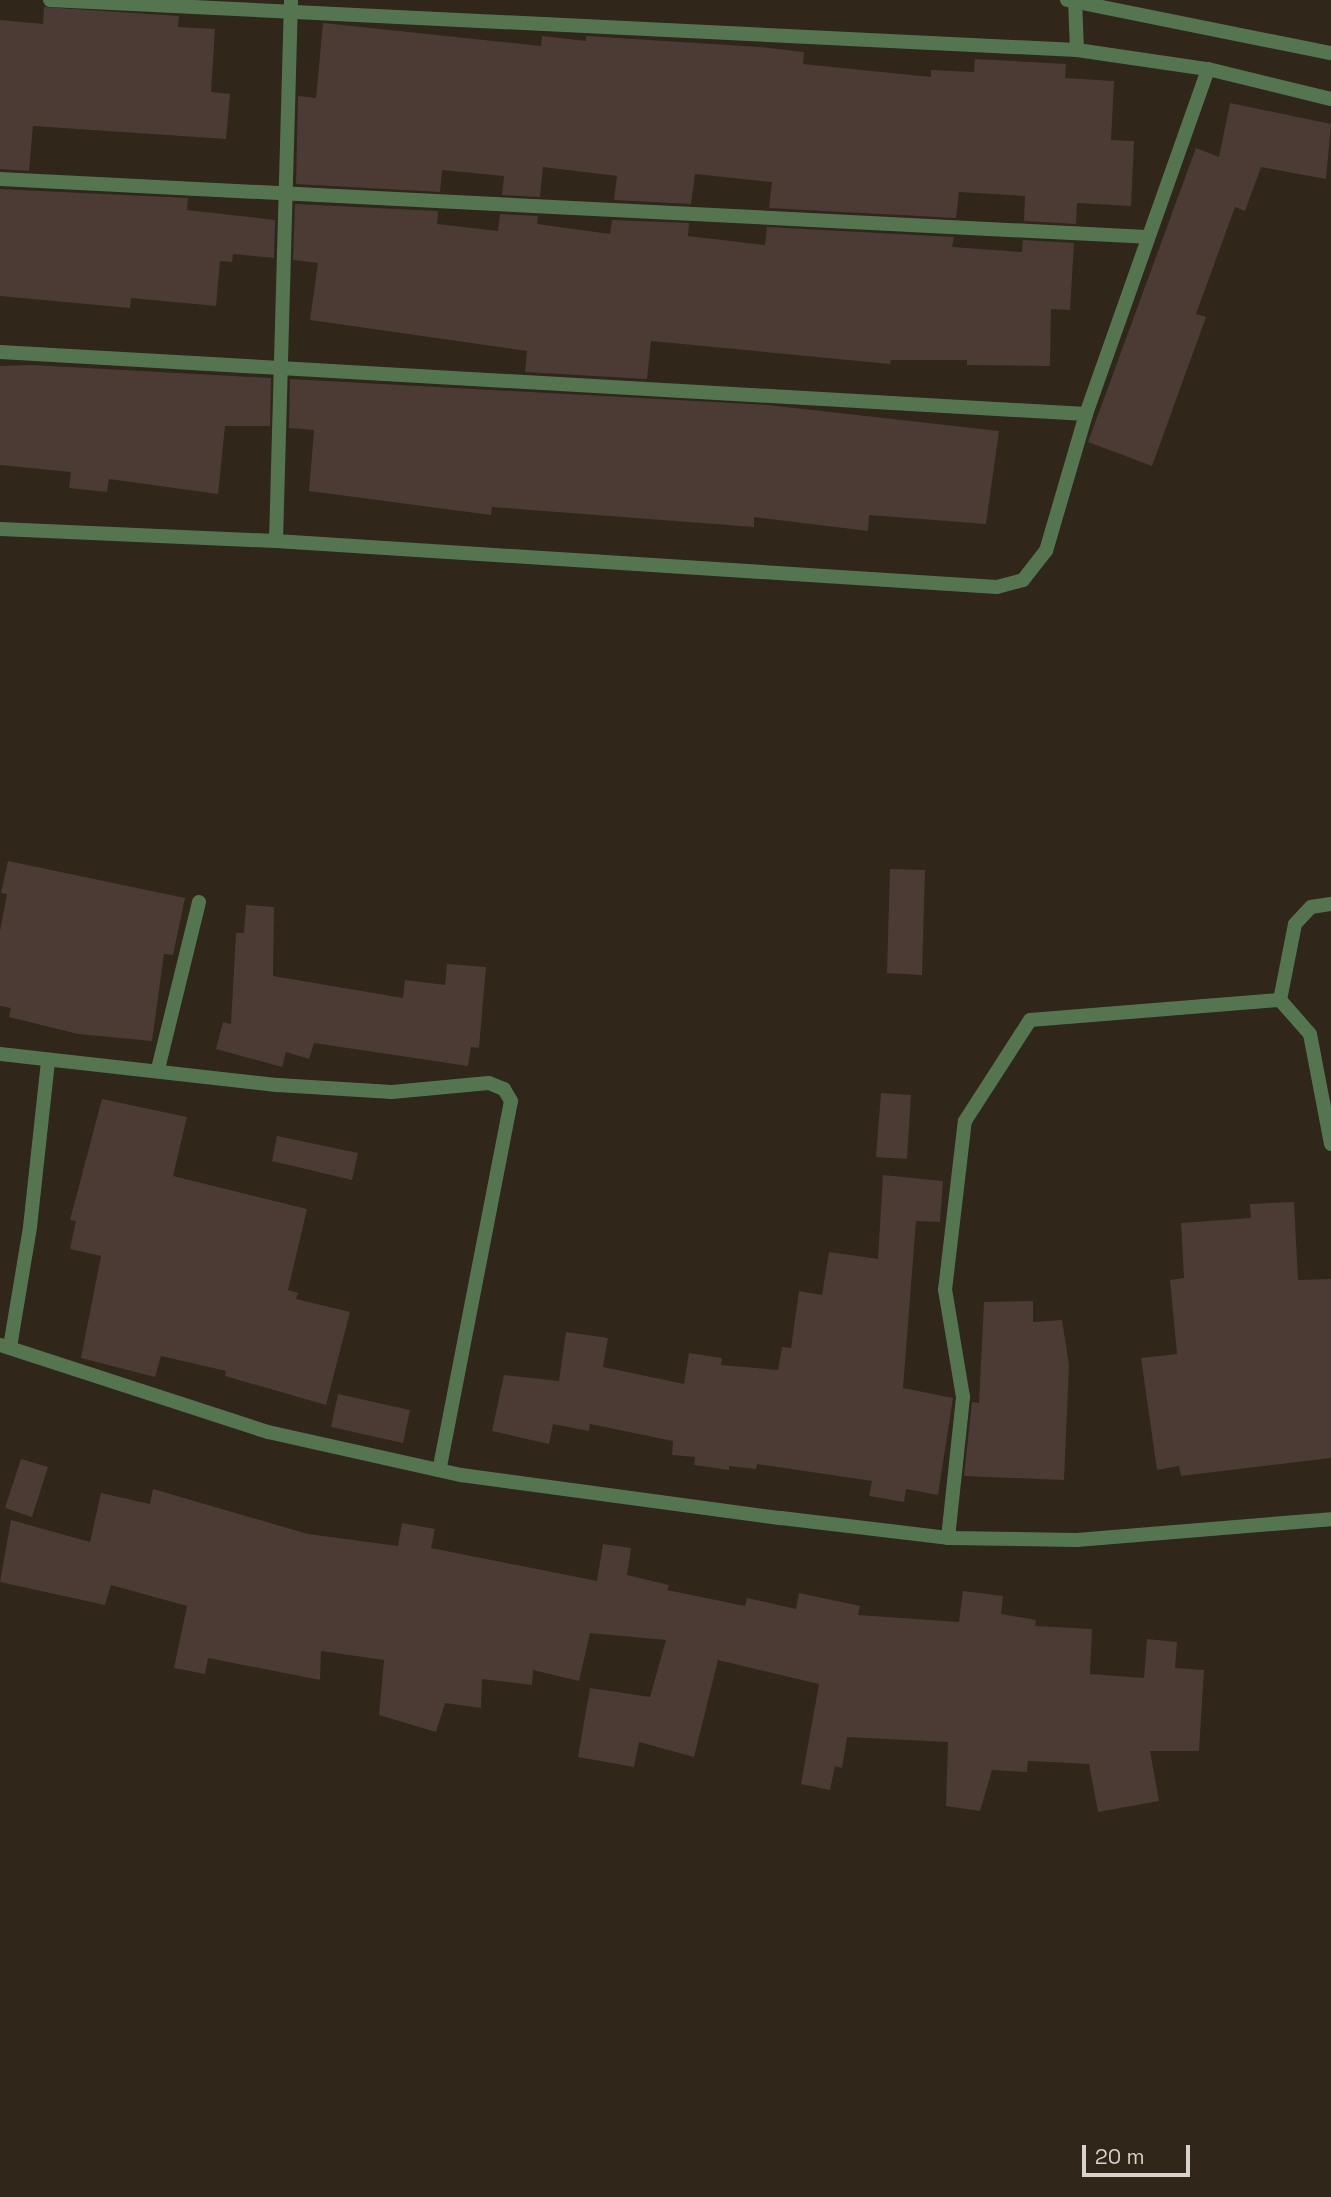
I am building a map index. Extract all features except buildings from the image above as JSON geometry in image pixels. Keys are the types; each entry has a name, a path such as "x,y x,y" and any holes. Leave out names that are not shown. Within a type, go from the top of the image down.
{"street":[{"path":"50,0 290,6 1076,50 1208,69 1331,99"},
{"path":"1067,0 1331,53"},
{"path":"1075,0 1076,50"},
{"path":"276,541 278,366 290,6"},
{"path":"0,529 276,541 997,587 1023,580 1046,551 1086,414 1208,69"},
{"path":"0,179 1147,237"},
{"path":"0,352 1086,414"},
{"path":"158,1069 199,902"},
{"path":"1280,1000 1295,924 1311,907 1331,904"},
{"path":"1280,1000 1310,1034 1331,1144"},
{"path":"948,1538 963,1397 945,1290 960,1140 965,1121 1012,1043 1030,1020 1280,1000"},
{"path":"0,1054 366,1090 489,1083 504,1089 511,1101 439,1470"},
{"path":"48,1060 30,1227 5,1346 268,1432 439,1470 948,1538 1077,1540 1331,1519"}]}
